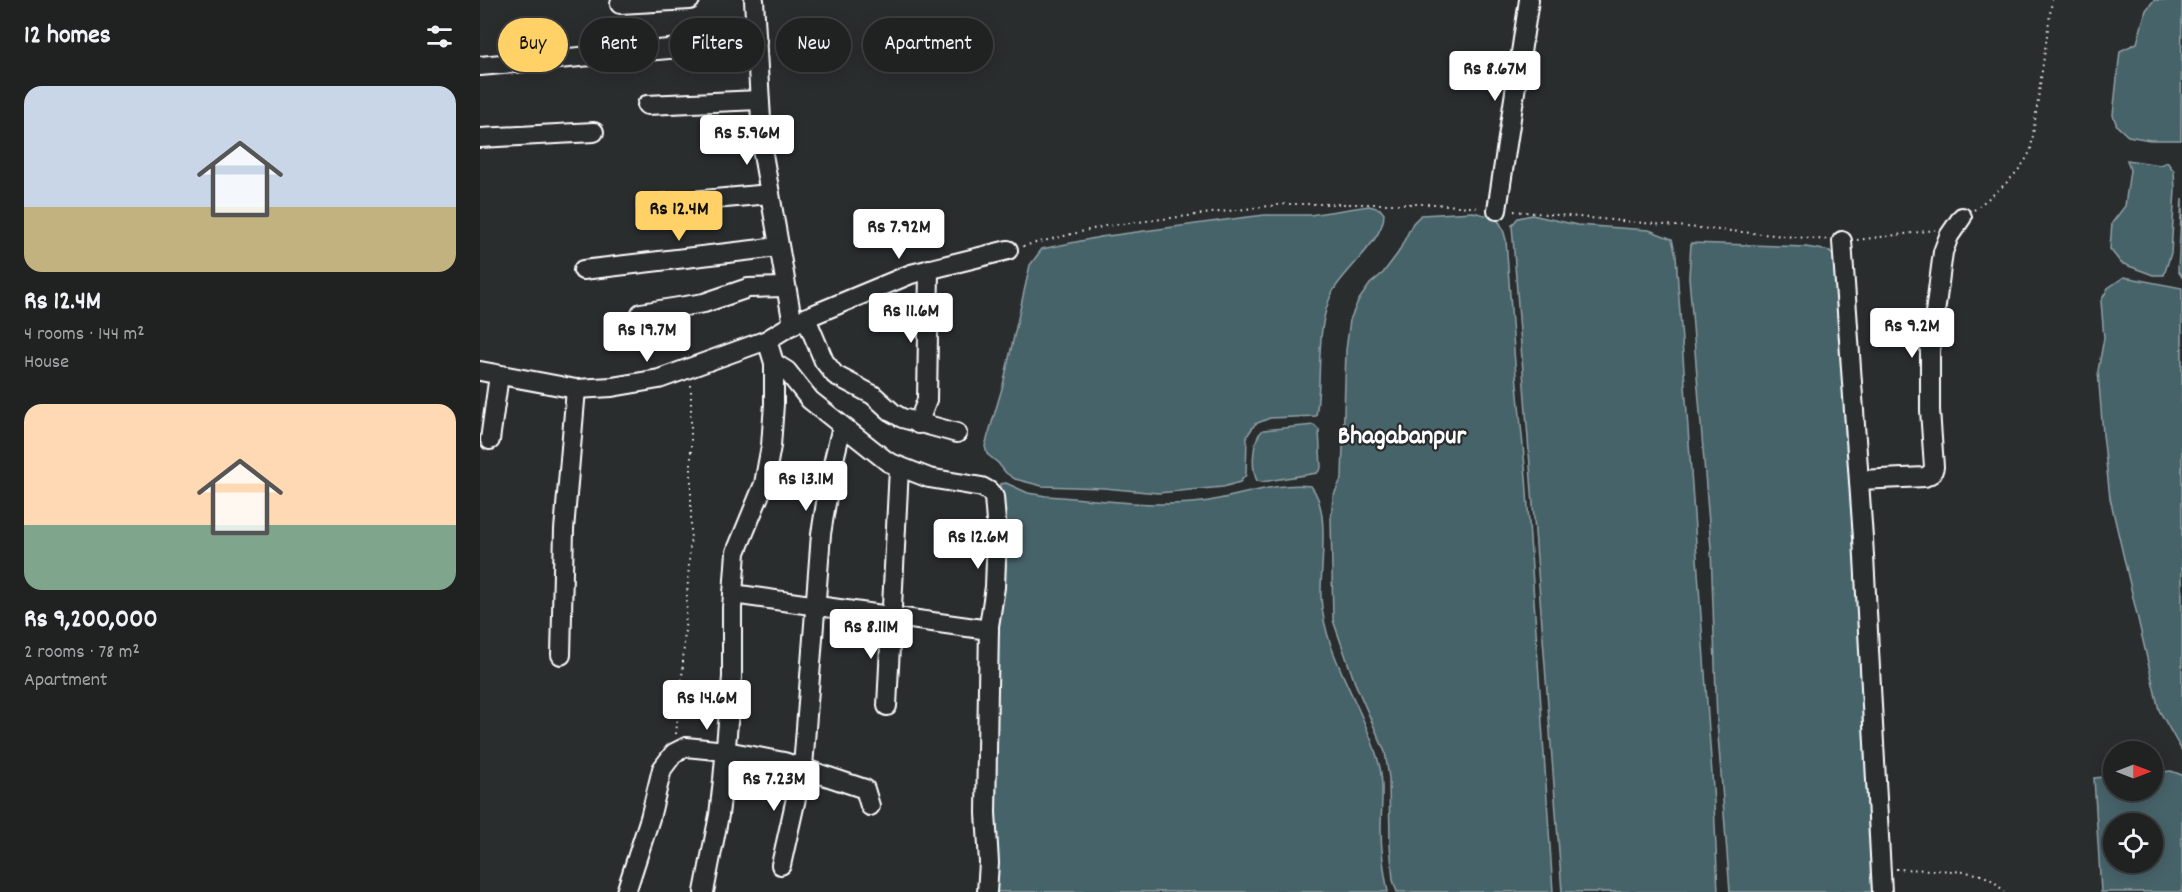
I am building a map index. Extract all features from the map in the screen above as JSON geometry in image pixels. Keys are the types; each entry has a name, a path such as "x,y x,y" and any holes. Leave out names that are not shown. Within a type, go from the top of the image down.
{"street":[{"path":"620,4 690,0"},
{"path":"754,0 755,18"},
{"path":"1497,210 1529,0"},
{"path":"480,66 670,49"},
{"path":"758,72 763,154 778,247 785,287 800,322 835,375 873,395 893,413 918,424 957,433"},
{"path":"647,105 759,100"},
{"path":"480,138 594,132"},
{"path":"647,205 770,194"},
{"path":"1859,480 1925,477 1932,473 1934,467 1930,400 1931,340 1943,252 1949,236 1962,218"},
{"path":"1842,241 1859,480 1882,892"},
{"path":"583,270 778,247"},
{"path":"480,371 576,388 612,387 659,379 767,340 800,322 929,269 1008,250"},
{"path":"918,424 927,400 929,269"},
{"path":"641,313 704,303 748,288 785,287"},
{"path":"704,892 719,815 726,751 732,677 736,552 764,484 770,455 774,363 767,340"},
{"path":"774,363 787,371 810,400 880,457 899,468 929,478 982,487 994,497 997,534 995,587 988,630 986,813 989,863 987,892"},
{"path":"490,440 499,375"},
{"path":"561,655 564,530 576,388"},
{"path":"781,865 803,767 821,534 831,472 842,426"},
{"path":"887,706 899,468"},
{"path":"733,594 988,630"},
{"path":"627,892 650,818 662,769 674,753 686,747 726,751 803,767 860,785 865,789 870,806"}],"path":[{"path":"1962,218 1986,201 2026,160 2033,137 2052,0"},
{"path":"1008,250 1105,226 1286,204 1434,204 1842,241 1937,230"},
{"path":"674,753 682,678 691,531 692,388 690,380"},
{"path":"1880,867 1986,876 2004,892"}],"water":[{"path":"2154,0 2182,0 2181,140 2150,140 2128,136 2117,126 2113,115 2120,51 2137,43 2146,10"},
{"path":"2127,160 2160,165 2167,162 2174,171 2171,253 2164,275 2153,275 2121,263 2110,249 2112,223 2125,206 2130,170"},
{"path":"2182,198 2182,277 2178,271"},
{"path":"1369,206 1380,209 1384,214 1382,224 1371,244 1339,282 1327,306 1321,337 1316,416 1270,418 1255,424 1247,436 1246,475 1240,482 1223,487 1158,493 1042,486 1015,479 987,454 985,446 1003,385 1030,265 1042,249 1100,237 1240,218 1265,215 1310,215"},
{"path":"1473,212 1496,219 1502,226 1506,240 1526,477 1553,892 1397,892 1393,880 1390,845 1389,778 1385,752 1355,683 1333,620 1331,519 1333,497 1342,477 1346,350 1350,320 1358,301 1398,253 1413,223 1421,215"},
{"path":"1532,215 1577,225 1649,230 1672,239 1676,255 1714,803 1718,892 1562,892 1512,225 1518,218"},
{"path":"1691,243 1806,247 1830,251 1835,259 1881,892 1730,892 1717,722 1711,548 1689,277"},
{"path":"2124,277 2182,288 2182,751 2159,710 2110,498 2098,371 2104,338 2101,301 2108,288"},
{"path":"1314,425 1319,430 1321,468 1317,473 1257,481 1254,454 1259,434 1263,430"},
{"path":"1006,483 1028,493 1046,496 1156,504 1208,501 1281,486 1311,486 1317,496 1323,524 1321,597 1329,640 1371,740 1380,769 1382,844 1388,892 991,892 1000,484"},
{"path":"2171,771 2182,775 2182,892 2101,892 2094,778 2103,777 2103,801 2163,801 2163,772"}],"district":[{"name":"Bhagabanpur","path":"1402,437"}]}
